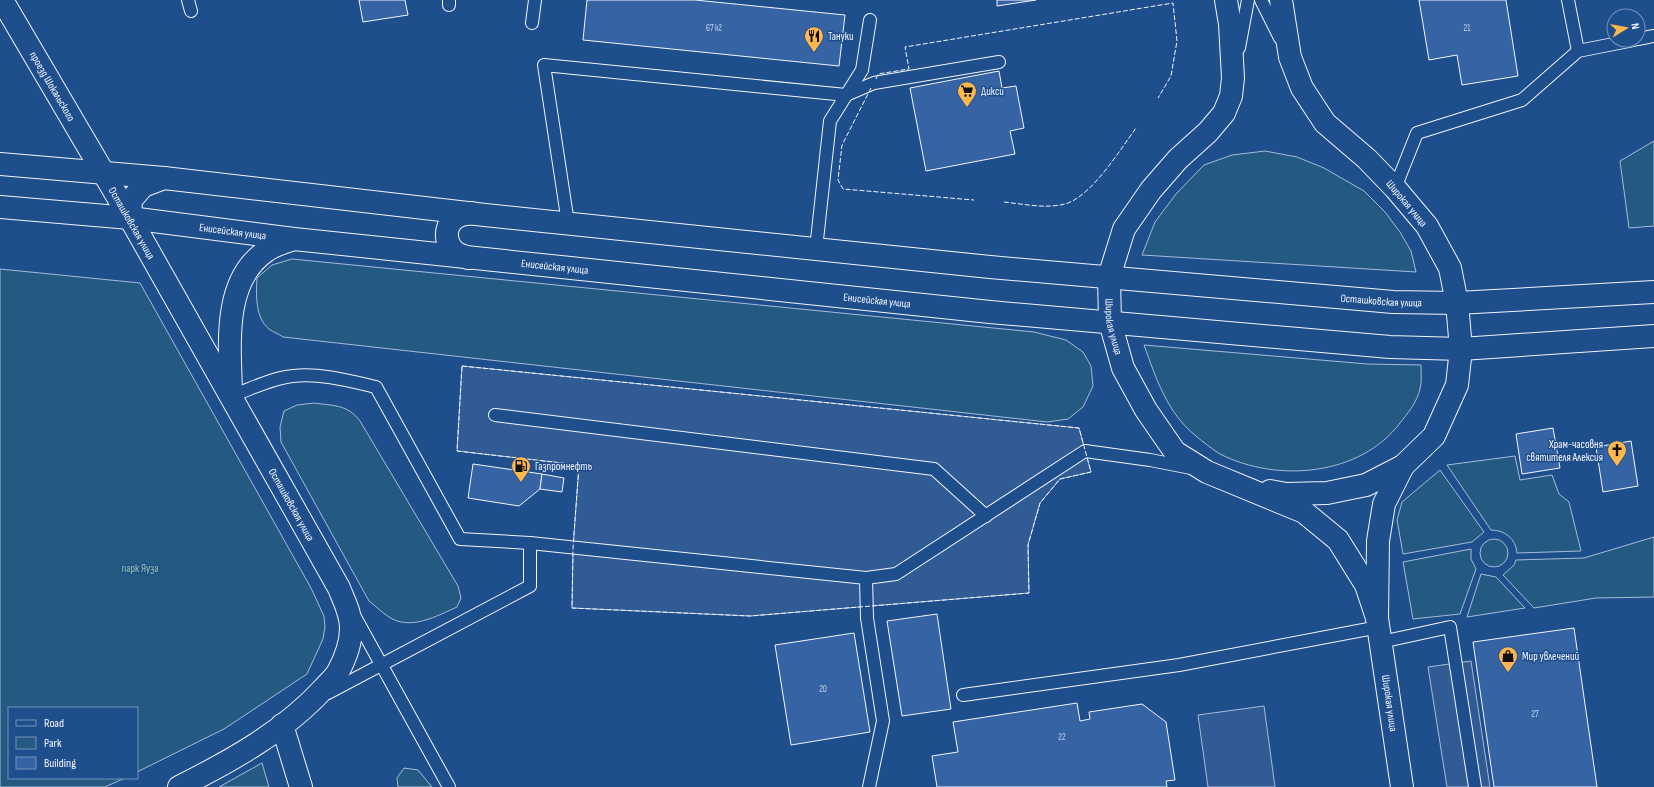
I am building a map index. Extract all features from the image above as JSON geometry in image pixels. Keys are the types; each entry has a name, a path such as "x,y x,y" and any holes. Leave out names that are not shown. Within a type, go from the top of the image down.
{"main road":[{"name":"проезд Шокальского","path":"2,0 103,173"},
{"name":"Широкая улица","path":"1226,0 1230,24 1233,78 1231,96 1224,113 1208,132 1178,159 1151,190 1124,229 1109,277 1110,322 1123,368 1146,410 1175,452 1207,472 1243,487"},
{"name":"Широкая улица","path":"1281,0 1290,57 1302,88 1325,123 1367,159 1395,188 1427,226 1450,268 1457,303 1461,349 1457,385 1434,436 1403,466"},
{"path":"0,164 164,178 472,213 816,249 1109,277"},
{"name":"Осташковская улица","path":"103,173 232,396 338,588 349,613 351,629 348,649 338,673 313,701 271,734 234,758 179,787"},
{"path":"130,218 130,200 142,186 164,178"},
{"name":"Енисейская улица","path":"0,207 130,218 294,239 468,258 1029,316 1110,322"},
{"path":"468,258 454,252 447,242 447,230 451,222 460,215 472,213"},
{"path":"232,396 230,339 236,290 247,268 267,250 294,239"},
{"name":"Осташковская улица","path":"1109,277 1393,302 1457,303 1654,292"},
{"path":"1110,322 1390,346 1461,349 1654,336"},
{"path":"1243,487 1286,494 1327,493 1366,484 1403,466"},
{"path":"1379,629 1378,541 1384,504 1403,466"},
{"path":"1243,487 1304,512 1338,540 1366,585 1379,629"},
{"name":"Широкая улица","path":"1379,629 1402,787"},
{"path":"282,725 302,787"}],"lane":[{"path":"532,23 535,0"},
{"name":"Широкая улица","path":"1233,78 1248,0"},
{"path":"1261,0 1290,57"},
{"path":"1568,0 1578,51"},
{"path":"816,249 830,121 862,70 870,20"},
{"path":"1395,188 1417,133 1522,100 1578,51 1606,46"},
{"path":"568,223 544,65 846,95 874,83 999,62"},
{"path":"232,396 272,381 293,376 314,376 348,380 376,387 460,539 530,543 866,578 896,574 1085,452 1150,460 1207,472"},
{"path":"495,416 934,469 986,516"},
{"path":"313,701 530,586 530,543"},
{"path":"866,578 868,618 883,721 869,787"},
{"path":"338,588 449,787"},
{"path":"963,695 1179,665 1379,629 1450,627 1476,787"}],"green space":[{"path":"1654,141 1654,226 1629,228 1620,161"},
{"path":"1265,151 1297,157 1324,168 1364,191 1385,212 1400,232 1411,251 1416,272 1142,255 1155,222 1176,194 1204,165 1232,155"},
{"path":"292,259 1034,332 1066,340 1083,352 1091,366 1093,386 1083,407 1068,419 1047,422 283,337 269,329 261,319 257,305 257,278 272,265"},
{"name":"парк Яуза","path":"0,269 140,283 311,588 324,616 325,627 323,639 307,674 224,729 138,772 138,707 8,707 8,779 123,779 105,787 0,787"},
{"path":"1144,345 1367,364 1421,365 1421,386 1414,403 1400,423 1383,441 1363,454 1340,464 1316,469 1291,471 1267,469 1242,463 1220,454 1186,427 1170,406 1158,382"},
{"path":"314,403 340,407 350,411 360,421 458,586 461,598 457,607 423,621 406,623 389,617 369,601 281,442 280,427 284,411 297,405"},
{"path":"1515,456 1520,480 1552,475 1559,494 1569,502 1581,551 1517,553 1516,548 1509,536 1496,530 1491,530 1447,465"},
{"path":"1440,470 1484,532 1472,542 1403,554 1397,520 1402,502"},
{"path":"1654,537 1654,597 1596,598 1534,608 1503,575 1514,565 1516,560 1584,558"},
{"path":"1494,539 1500,540 1504,543 1507,547 1507,559 1504,563 1500,566 1494,567 1488,566 1484,563 1481,559 1480,553 1481,547 1484,543 1488,540"},
{"path":"1471,549 1471,559 1476,569 1460,614 1413,619 1403,562"},
{"path":"1481,574 1496,577 1525,608 1467,617"},
{"path":"262,763 269,787 219,787"},
{"path":"404,768 418,770 432,787 398,787 397,778"}],"shaded area":[{"path":"462,366 1079,428 1091,472 1060,479 1040,503 1028,545 1029,593 750,616 572,608 573,548 579,465 457,451"},
{"path":"1471,661 1490,787 1447,787 1428,667"},
{"path":"1264,706 1275,787 1208,787 1198,715"}],"building":[{"path":"359,0 405,0 408,15 363,22"},
{"path":"587,0 695,0 845,15 839,66 583,40"},
{"path":"997,0 1036,0 997,6"},
{"path":"1419,0 1506,0 1518,76 1462,85 1457,55 1429,60"},
{"name":"Дикси","path":"999,71 1002,88 1016,86 1024,128 1010,131 1015,154 926,171 910,88"},
{"path":"1553,428 1560,468 1522,474 1516,434"},
{"name":"Храм-часовня святителя Алексия","path":"1631,441 1638,486 1603,492 1596,447"},
{"path":"473,464 542,474 540,489 519,506 468,498"},
{"path":"542,474 564,478 562,492 540,489"},
{"path":"937,614 951,709 902,716 887,621"},
{"path":"1574,628 1597,787 1494,787 1473,642"},
{"path":"854,633 870,732 791,745 775,645"},
{"path":"1077,703 1080,721 1090,719 1089,712 1142,704 1166,722 1175,780 1166,781 1167,787 937,787 932,756 958,752 953,722"}],"fence":[{"path":"876,79 878,74 909,69 905,47 1173,3 1177,41 1171,76 1158,98"},
{"path":"871,88 842,145 838,180 843,189 974,200"},
{"path":"1004,202 1034,206 1050,206 1065,204 1075,200 1095,183 1136,128"},
{"path":"462,366 1079,428 1091,472 1060,479 1040,503 1028,545 1029,593 750,616 572,608 573,548 579,465 457,451 462,366"}],"place":[{"name":"Тануки","path":"814,53"},
{"name":"Дикси","path":"967,108"},
{"name":"Храм-часовня святителя Алексия","path":"1617,467"},
{"name":"Газпромнефть","path":"521,483"},
{"name":"Мир увлечений","path":"1508,673"}]}
